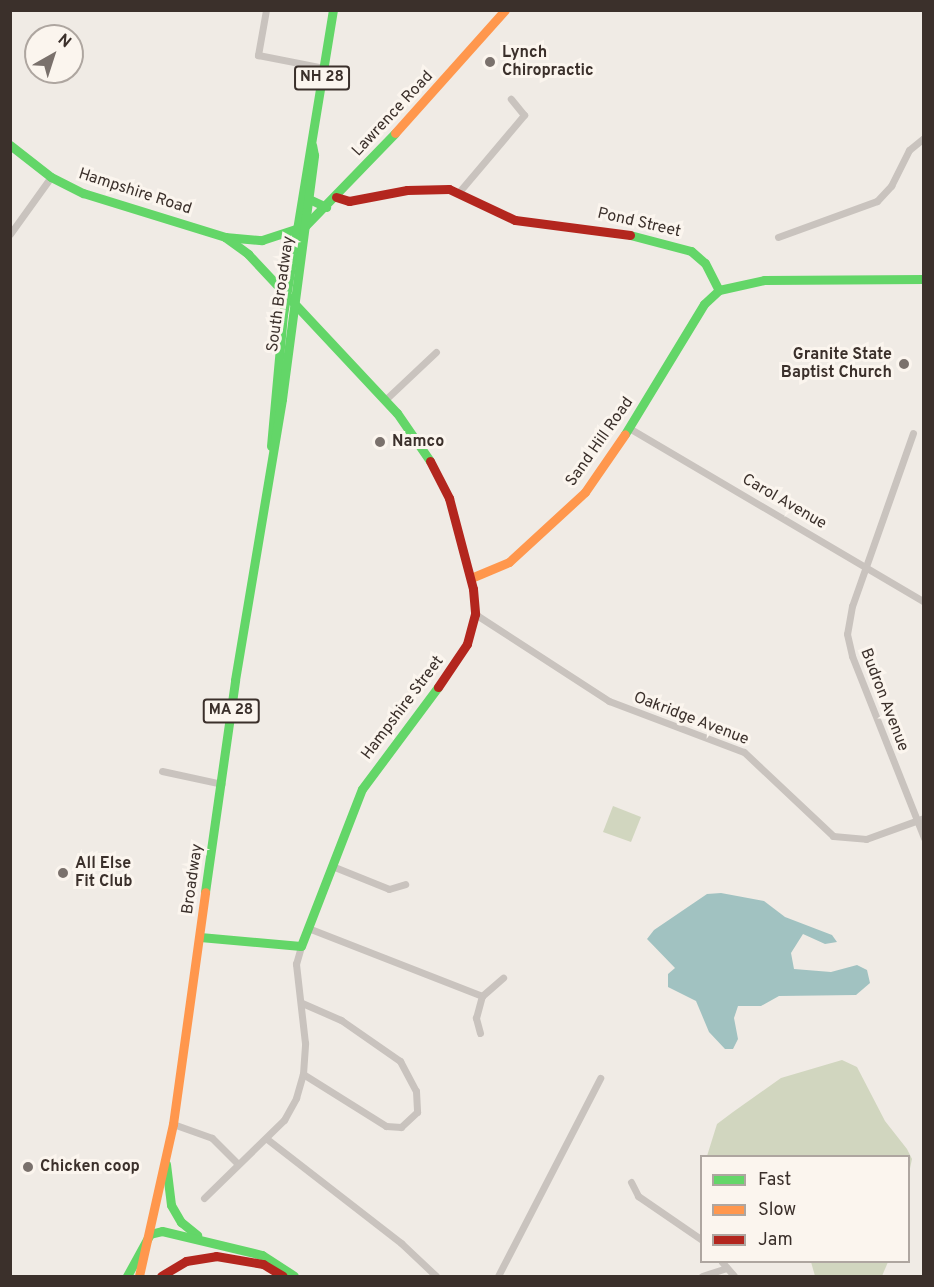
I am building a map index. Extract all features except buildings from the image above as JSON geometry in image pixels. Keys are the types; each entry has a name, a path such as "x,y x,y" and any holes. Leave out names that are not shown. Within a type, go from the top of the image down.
{"main road":[{"name":"South Broadway","path":"266,484 271,446 281,408 296,231 333,10"},
{"name":"Lawrence Road","path":"296,231 305,226 336,197 505,10"},
{"name":"South Broadway","path":"290,299 309,199 314,155 312,144"},
{"name":"Hampshire Road","path":"10,145 51,177 83,193 225,237 262,240 296,231"},
{"name":"Pond Street","path":"336,197 349,201 421,188 459,192 515,220 610,230 691,250 705,263 719,290"},
{"path":"309,199 326,207"},
{"name":"Hampshire Road","path":"225,237 254,261 290,299"},
{"path":"254,261 255,247 262,240"},
{"path":"719,290 764,280 924,279"},
{"name":"Sand Hill Road","path":"471,578 505,565 576,502 629,428 704,303 719,290"},
{"name":"Hampshire Street","path":"290,299 415,435 441,479 471,578 475,614 467,644 452,669 362,789 301,946"},
{"name":"Broadway","path":"139,1276 166,1164 173,1124 266,484"},
{"path":"200,937 301,946"},
{"path":"166,1164 167,1193 177,1217 188,1229 212,1241"},
{"path":"127,1276 150,1234 172,1232 272,1259 294,1276"},
{"path":"161,1276 178,1264 208,1256 254,1262 283,1276"}],"street":[{"path":"266,10 258,55 324,68"},
{"path":"459,192 524,115 511,99"},
{"path":"778,237 877,201 891,186 909,150 924,138"},
{"path":"10,234 51,177"},
{"path":"385,400 436,352"},
{"name":"Carol Avenue","path":"629,428 923,600"},
{"name":"Budron Avenue","path":"913,433 852,606 848,641 924,838"},
{"name":"Oakridge Avenue","path":"475,614 609,701 744,752 833,836 867,839 924,818"},
{"path":"162,771 222,784"},
{"path":"332,866 389,889 405,884"},
{"path":"308,928 482,996"},
{"name":"Hampshire Street","path":"204,1198 237,1163 267,1139 284,1120 303,1074 302,1003 296,964 301,946"},
{"path":"480,1034 476,1018 482,996 503,978"},
{"path":"302,1003 341,1020 400,1061 416,1090 417,1112 401,1127 386,1126 303,1074"},
{"path":"498,1276 600,1078"},
{"path":"173,1124 212,1138 237,1163"},
{"path":"267,1139 401,1243 436,1276"},
{"path":"631,1182 638,1196 700,1239"},
{"path":"723,1263 734,1276"},
{"path":"702,1276 728,1268"}],"green space":[{"path":"613,806 641,817 631,842 603,832"},
{"path":"842,1060 857,1067 885,1121 910,1155 707,1155 717,1124 781,1078"},
{"path":"811,1263 888,1263 882,1276 815,1276"}],"water":[{"path":"721,893 764,901 785,917 832,935 837,942 825,944 803,934 791,953 794,969 831,972 857,965 867,970 870,983 856,995 779,996 761,1006 738,1006 734,1018 738,1039 733,1049 725,1049 709,1032 696,1001 668,987 668,974 675,968 647,939 654,930 707,894"}],"traffic: fast":[{"path":"271,446 283,315 333,10"},
{"path":"10,145 51,177 83,193 225,237 262,240 305,226 395,133"},
{"path":"205,892 235,680 282,399 314,155 312,145"},
{"path":"309,199 326,207"},
{"path":"630,235 691,251 705,263 719,290"},
{"path":"225,237 248,254 397,413 430,461"},
{"path":"625,434 704,304 719,290 764,280 924,279"},
{"path":"200,937 301,946 362,789 438,687"},
{"path":"166,1164 171,1205 181,1222 197,1235"},
{"path":"127,1276 150,1234 162,1231 262,1255 294,1276"}],"traffic: slow":[{"path":"395,133 505,10"},
{"path":"471,578 509,562 585,492 625,434"},
{"path":"139,1276 173,1124 205,892"}],"traffic: jam":[{"path":"336,197 349,201 407,190 449,189 515,220 630,235"},
{"path":"430,461 449,498 473,589 475,614 467,644 438,687"},
{"path":"161,1276 186,1261 216,1256 263,1264 283,1276"}],"place":[{"name":"Lynch Chiropractic","path":"490,62"},
{"name":"Granite State Baptist Church","path":"904,364"},
{"name":"Namco","path":"380,442"},
{"name":"All Else Fit Club","path":"63,873"},
{"name":"Chicken coop","path":"28,1167"}]}
